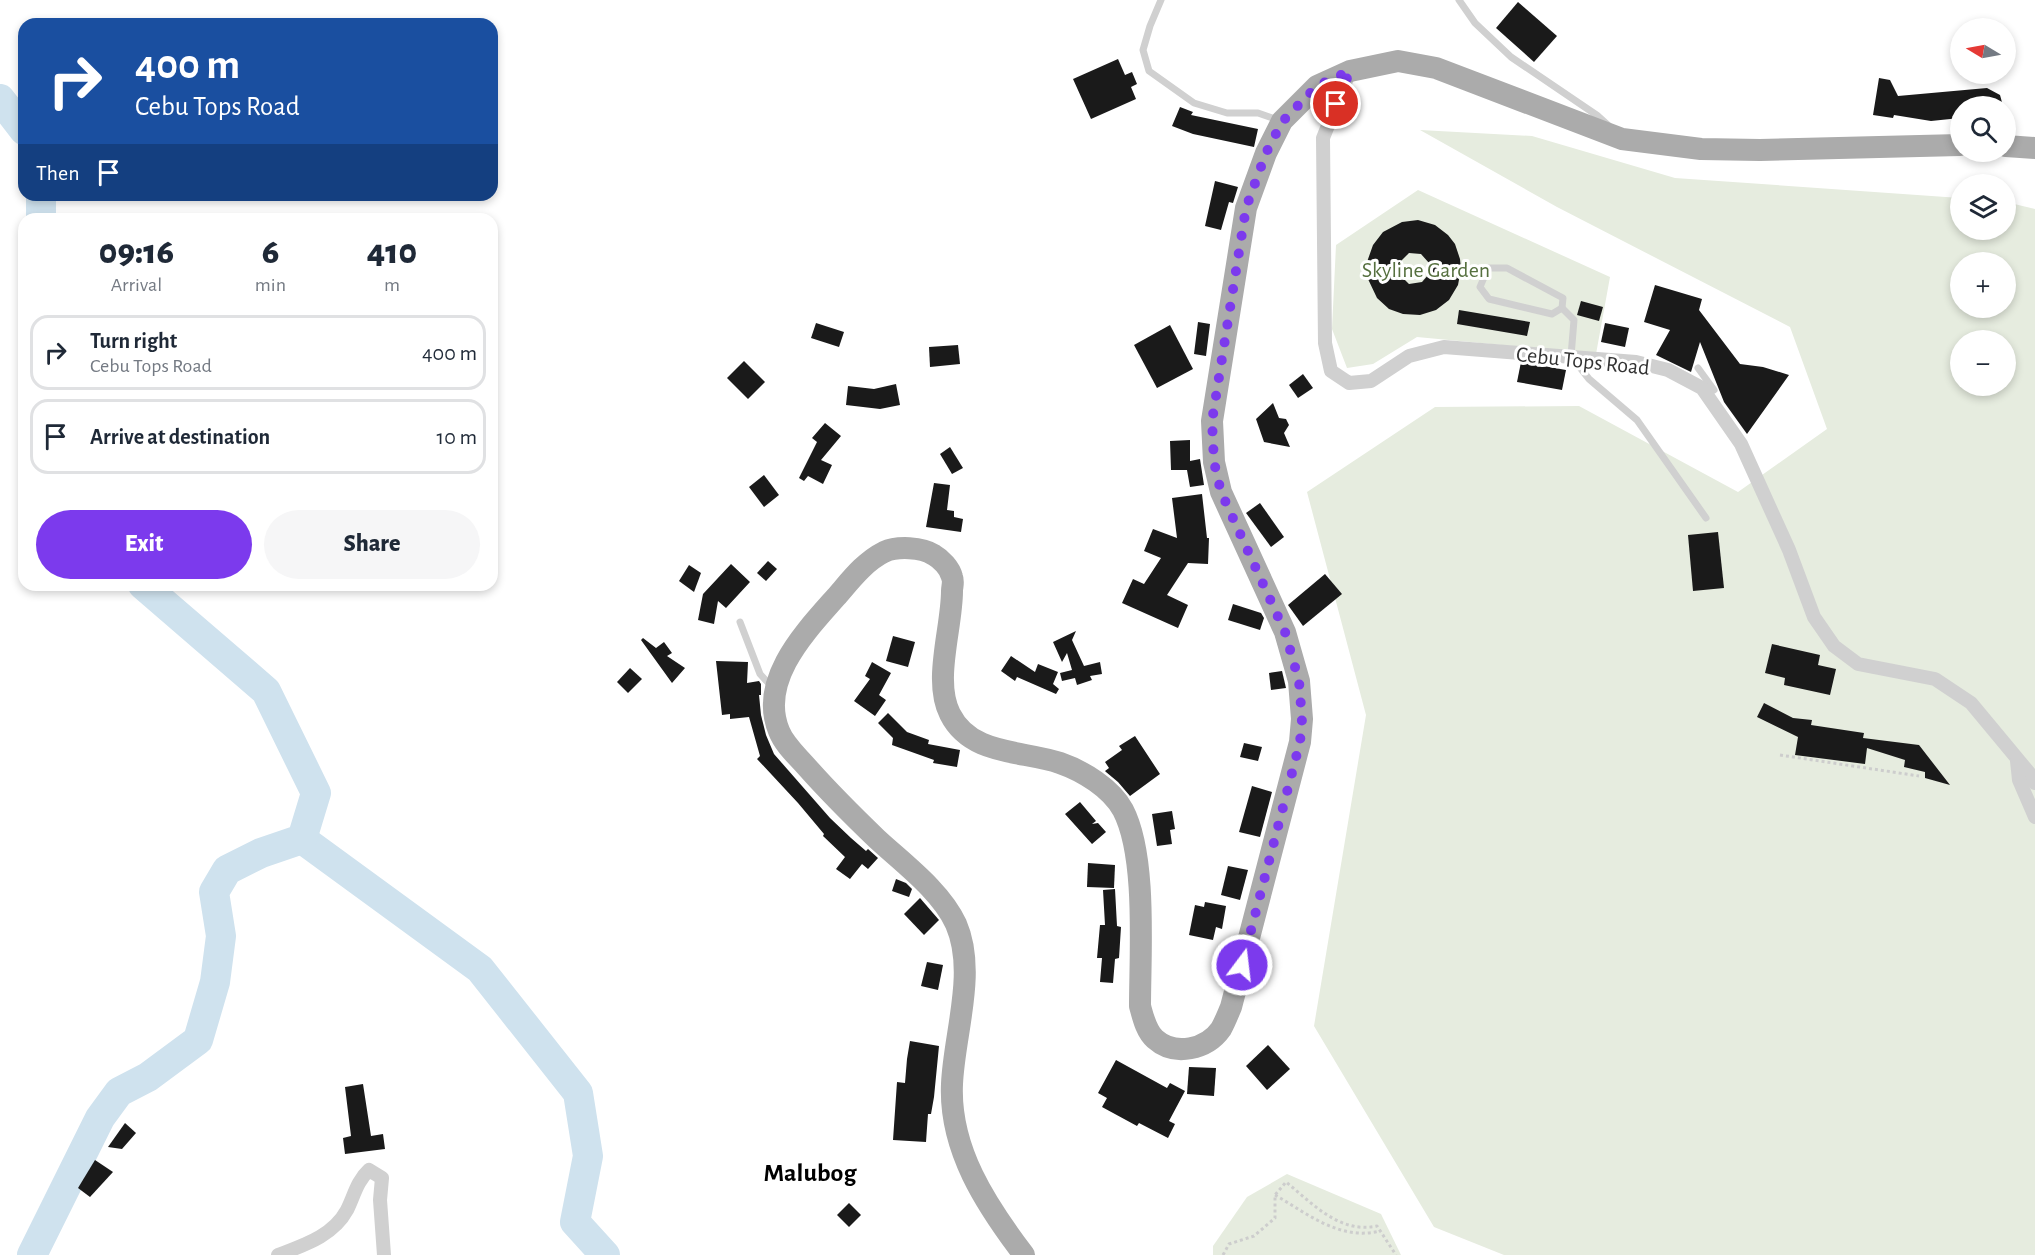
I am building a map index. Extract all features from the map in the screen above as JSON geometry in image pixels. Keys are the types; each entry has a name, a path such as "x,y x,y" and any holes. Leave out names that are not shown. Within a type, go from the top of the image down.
{"main road":[{"path":"1024,1255 973,1179 958,1139 952,1108 952,1080 963,987 964,953 957,925 927,885 825,788 787,744 779,731 776,718 776,691 790,655 801,637 856,573 887,550 928,551 938,558 952,577 952,602 943,693 950,715 965,734 981,744 1060,763 1091,778 1110,794 1123,810 1131,833 1139,879 1140,1006 1145,1024 1154,1038 1164,1046 1177,1049 1200,1046 1210,1041 1222,1028 1230,1007 1300,742 1302,719 1299,681 1285,632 1221,492 1214,462 1212,421 1246,208 1266,153 1282,122 1317,86 1350,71 1398,61 1436,68 1623,139 1701,149 1748,150 1950,145"},
{"path":"2016,147 2035,148"}],"street":[{"name":"Cebu Tops Road","path":"1350,71 1323,138 1324,343 1332,371 1348,383 1371,381 1409,356 1444,347 1636,362 1668,370 1708,386 1741,444 1789,550 1814,617 1834,646 1858,664 1935,679 1971,703 2035,783"},
{"name":"Cebu Tops Road","path":"2017,761 2019,780 2035,817"},
{"path":"278,1255 321,1238 346,1213 361,1178 369,1170 382,1178 380,1200 384,1255"}],"lane":[{"path":"1161,0 1143,50 1149,71 1194,103 1227,113 1258,113 1282,122"},
{"path":"1460,0 1475,22 1511,57 1598,116 1623,139"},
{"path":"1488,268 1507,268 1563,298 1562,308 1552,314 1489,299 1480,287 1488,268"},
{"path":"1562,308 1575,320 1571,356 1589,379 1636,420 1706,518"},
{"path":"1698,368 1708,386"},
{"path":"740,622 760,674 776,691"}],"path":[{"path":"1780,755 1919,776"},
{"path":"1223,1255 1229,1244 1254,1236 1275,1218 1275,1195 1286,1182 1327,1216 1345,1225 1365,1228 1377,1226 1396,1255"},
{"path":"1275,1195 1333,1229 1366,1234 1380,1231"}],"green space":[{"path":"1420,130 1532,136 1675,178 1950,197 1950,240 2016,240 2016,204 2035,209 2035,1255 1504,1255 1434,1227 1314,1026 1366,715 1307,492 1435,407 1579,406 1738,492 1827,429 1790,327 1557,207"},
{"name":"Skyline Garden","path":"1418,190 1610,277 1596,354 1417,337 1373,364 1347,368 1332,329 1336,245"},
{"path":"1287,1174 1381,1214 1401,1255 1213,1255 1213,1246 1247,1197"}],"building":[{"path":"1518,2 1557,36 1534,62 1496,28"},
{"path":"1118,59 1125,75 1132,72 1137,84 1131,87 1136,99 1091,119 1073,79"},
{"path":"1879,78 1890,80 1898,96 1987,88 2000,96 1950,96 1950,119 1931,121 1894,115 1893,118 1873,115"},
{"path":"1180,107 1193,112 1191,115 1258,129 1254,147 1193,134 1172,126"},
{"path":"1215,181 1238,187 1233,203 1229,202 1221,230 1205,226"},
{"path":"1418,220 1435,225 1455,244 1460,259 1458,285 1449,300 1436,310 1420,315 1403,314 1389,309 1377,298 1368,279 1367,262 1373,245 1383,232 1402,222","holes":["1409,253 1421,254 1429,263 1429,274 1422,282 1409,284 1400,275 1400,262"]},
{"path":"1655,285 1702,299 1699,310 1740,364 1763,367 1789,375 1747,434 1724,402 1700,342 1691,372 1656,355 1670,330 1644,322"},
{"path":"1581,301 1603,307 1599,321 1577,315"},
{"path":"1459,310 1530,322 1527,336 1457,324"},
{"path":"1198,322 1210,324 1206,356 1194,354"},
{"path":"816,323 844,332 839,347 811,338"},
{"path":"1605,323 1629,328 1625,347 1601,342"},
{"path":"1170,325 1193,369 1157,388 1134,345"},
{"path":"958,345 960,364 930,367 929,347"},
{"path":"744,361 765,382 748,399 727,378"},
{"path":"1521,362 1566,370 1562,390 1517,382"},
{"path":"1303,374 1313,388 1298,398 1289,385"},
{"path":"896,384 900,405 880,409 846,405 848,386 874,389"},
{"path":"1273,403 1279,418 1286,419 1289,425 1284,433 1290,447 1264,442 1256,419"},
{"path":"825,423 841,436 821,460 832,465 823,484 808,476 804,481 799,478 817,442 812,438"},
{"path":"1190,440 1190,461 1200,459 1204,485 1190,487 1187,470 1171,470 1170,441"},
{"path":"950,447 963,468 952,474 940,454"},
{"path":"764,475 779,495 764,507 749,487"},
{"path":"934,483 950,485 947,510 954,511 954,517 963,519 961,532 926,527"},
{"path":"1202,494 1207,538 1209,538 1208,564 1188,563 1167,595 1188,605 1178,628 1122,603 1133,579 1144,584 1161,558 1144,551 1153,529 1177,538 1172,498"},
{"path":"1260,503 1284,537 1271,547 1246,513"},
{"path":"1718,532 1724,588 1693,591 1688,535"},
{"path":"768,561 777,569 766,581 757,573"},
{"path":"731,564 750,582 726,608 718,601 714,624 698,620 703,594"},
{"path":"689,565 701,573 694,592 679,581"},
{"path":"1325,574 1342,594 1303,626 1288,605"},
{"path":"1233,604 1261,613 1264,618 1260,630 1228,620"},
{"path":"1076,631 1072,640 1084,666 1100,662 1102,674 1090,676 1092,680 1077,685 1075,678 1062,681 1060,673 1072,670 1067,653 1062,662 1053,642"},
{"path":"893,636 915,642 908,667 886,661"},
{"path":"643,638 656,648 664,642 672,653 667,656 685,668 672,683 641,640"},
{"path":"1772,644 1820,655 1818,665 1836,669 1830,695 1784,685 1785,678 1765,673"},
{"path":"1011,656 1035,672 1038,664 1058,672 1053,684 1059,689 1056,694 1017,677 1015,681 1001,671"},
{"path":"716,661 748,662 747,683 759,681 761,684 761,695 759,695 761,715 774,754 830,818 866,851 868,849 878,858 868,869 862,864 850,879 836,869 845,857 823,836 824,834 798,803 757,759 760,756 749,717 730,719 730,714 722,715"},
{"path":"872,662 891,673 879,695 886,700 875,716 854,701 870,679 865,676"},
{"path":"630,668 642,679 628,693 617,682"},
{"path":"1282,671 1286,688 1271,690 1269,673"},
{"path":"1764,703 1793,718 1812,720 1811,725 1864,733 1863,738 1919,745 1950,785 1925,778 1925,772 1904,767 1905,760 1867,748 1865,764 1795,755 1798,737 1757,717"},
{"path":"888,713 907,732 929,740 928,744 960,750 957,767 933,763 934,760 892,745 893,738 878,723"},
{"path":"1135,736 1160,774 1130,796 1105,771 1109,768 1105,762 1122,750 1119,746"},
{"path":"1244,743 1262,747 1258,761 1240,757"},
{"path":"1252,786 1272,792 1260,837 1239,832"},
{"path":"1080,802 1096,821 1092,824 1098,823 1106,832 1092,844 1065,814"},
{"path":"1172,811 1175,829 1170,830 1172,844 1157,846 1152,814"},
{"path":"1088,863 1115,865 1114,888 1087,887"},
{"path":"1228,866 1248,870 1240,900 1221,895"},
{"path":"896,879 906,883 912,889 909,897 892,891"},
{"path":"1115,889 1117,926 1121,927 1119,958 1115,959 1113,983 1100,982 1102,958 1097,958 1100,925 1105,925 1103,890"},
{"path":"920,898 939,920 924,935 904,914"},
{"path":"1205,902 1226,906 1222,929 1216,927 1213,940 1189,935 1195,905 1204,907"},
{"path":"927,962 943,965 938,990 921,986"},
{"path":"910,1041 939,1046 934,1097 931,1114 928,1114 926,1142 893,1140 897,1082 905,1083"},
{"path":"1268,1045 1290,1069 1267,1090 1246,1066"},
{"path":"1116,1060 1167,1088 1170,1083 1185,1091 1169,1121 1175,1124 1168,1138 1139,1123 1137,1126 1102,1107 1107,1098 1098,1093"},
{"path":"1189,1067 1216,1068 1214,1096 1187,1094"},
{"path":"363,1084 371,1136 383,1134 385,1149 345,1154 343,1138 351,1136 345,1087"},
{"path":"125,1123 136,1133 122,1149 108,1147"},
{"path":"95,1160 113,1172 90,1197 78,1188"},
{"path":"849,1203 861,1215 849,1227 837,1215"}],"waterway":[{"path":"0,99 18,122"},
{"path":"41,201 41,213"},
{"path":"32,1255 100,1118 119,1092 148,1077 198,1040 215,982 221,936 214,892 227,870 261,853 302,839 316,793 266,691 150,591"},
{"path":"302,839 480,969 578,1093 588,1156 575,1222 605,1255"}],"district":[{"name":"Malubog","path":"810,1172"}],"route":[{"path":"1242,965 1300,742 1302,719 1299,681 1285,632 1221,492 1214,462 1212,421 1246,208 1266,153 1282,122 1317,86 1350,71 1336,104"}]}
